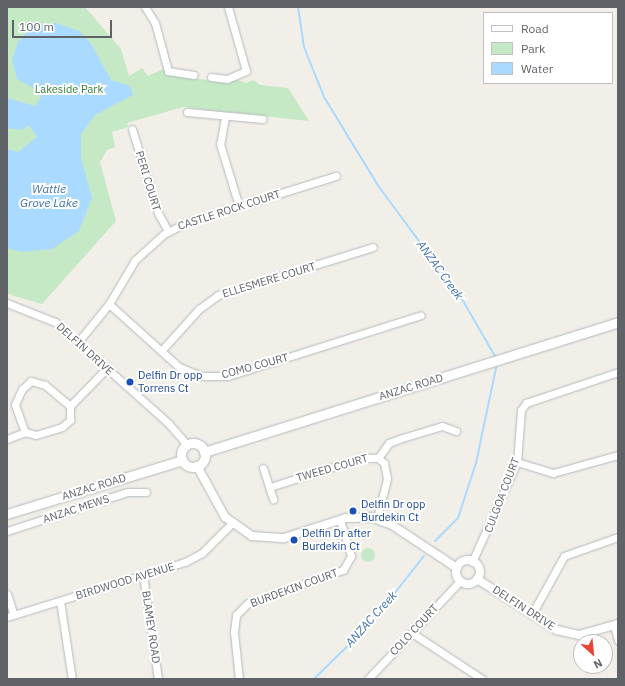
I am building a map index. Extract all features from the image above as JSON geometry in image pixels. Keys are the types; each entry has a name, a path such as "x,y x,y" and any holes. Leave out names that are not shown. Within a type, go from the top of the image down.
{"main road":[{"name":"ANZAC ROAD","path":"204,452 618,322"},
{"path":"197,444 204,452 204,460 197,466 189,466 182,460 187,445 197,444"},
{"name":"ANZAC ROAD","path":"7,514 182,460"}],"street":[{"path":"145,7 155,23 168,71 194,75"},
{"path":"211,77 227,79 246,71 228,7"},
{"path":"187,112 225,118 263,119"},
{"path":"225,118 220,144 239,206"},
{"name":"PERI COURT","path":"132,128 158,213 168,231"},
{"name":"CASTLE ROCK COURT","path":"78,342 109,304 135,260 168,231 239,206 336,176"},
{"name":"ELLESMERE COURT","path":"161,351 199,309 218,295 373,247"},
{"name":"DELFIN DRIVE","path":"7,304 49,318 78,342 169,424 187,445"},
{"name":"COMO COURT","path":"109,304 161,351 190,374 228,376 421,315"},
{"path":"7,439 25,432 36,435 62,427 70,420 70,406 107,368"},
{"name":"CULGOA COURT","path":"472,562 517,462 521,410 526,403 618,372"},
{"path":"25,432 15,405 22,389 31,381 45,385 70,406"},
{"path":"378,458 389,443 399,439 442,426 456,431"},
{"path":"517,462 553,473 618,455"},
{"name":"TWEED COURT","path":"270,487 361,458 378,458 384,463 387,479 377,518"},
{"path":"197,466 231,524 252,536 274,539 357,516 377,518 457,568 460,582 469,584 478,579 479,569 472,562 462,562 457,568"},
{"path":"263,468 273,499"},
{"name":"ANZAC MEWS","path":"7,531 127,492 146,492"},
{"name":"BURDEKIN COURT","path":"239,679 234,632 236,615 248,603 343,570 351,556 340,520"},
{"name":"BIRDWOOD AVENUE","path":"10,616 194,558 231,524"},
{"path":"532,614 564,556 618,537"},
{"name":"BLAMEY ROAD","path":"143,575 158,679"},
{"name":"DELFIN DRIVE","path":"478,579 532,614 568,634 585,634 616,625"},
{"name":"COLO COURT","path":"368,679 460,582"},
{"path":"7,594 10,616"},
{"path":"60,601 72,679"},
{"path":"616,625 618,640"},
{"path":"412,633 482,679"}],"green space":[{"name":"Lakeside Park","path":"7,7 85,7 121,49 129,76 142,68 148,76 163,69 181,77 227,82 236,79 245,83 254,80 260,85 288,88 309,121 183,107 127,123 128,127 112,132 115,147 107,150 100,162 116,221 42,304 14,296 7,293"},
{"path":"368,548 373,550 375,555 373,560 368,562 363,560 361,555 363,550"}],"water":[{"name":"Wattle Grove Lake","path":"56,23 79,31 90,42 111,80 130,86 133,95 95,115 81,134 81,158 92,198 79,231 52,249 23,252 7,248 7,149 18,152 37,137 29,125 22,130 7,128 7,98 35,106 41,97 37,90 17,79 12,60 18,42 25,34 34,27"}],"waterway":[{"name":"ANZAC Creek","path":"298,7 304,47 324,97 379,187 462,299 496,358"},
{"name":"ANZAC Creek","path":"435,541 458,518 476,463 497,363"},
{"name":"ANZAC Creek","path":"314,679 372,622 424,556"}],"place":[{"name":"Delfin Dr opp Torrens Ct","path":"130,382"},
{"name":"Delfin Dr opp Burdekin Ct","path":"353,511"},
{"name":"Delfin Dr after Burdekin Ct","path":"294,540"}]}
